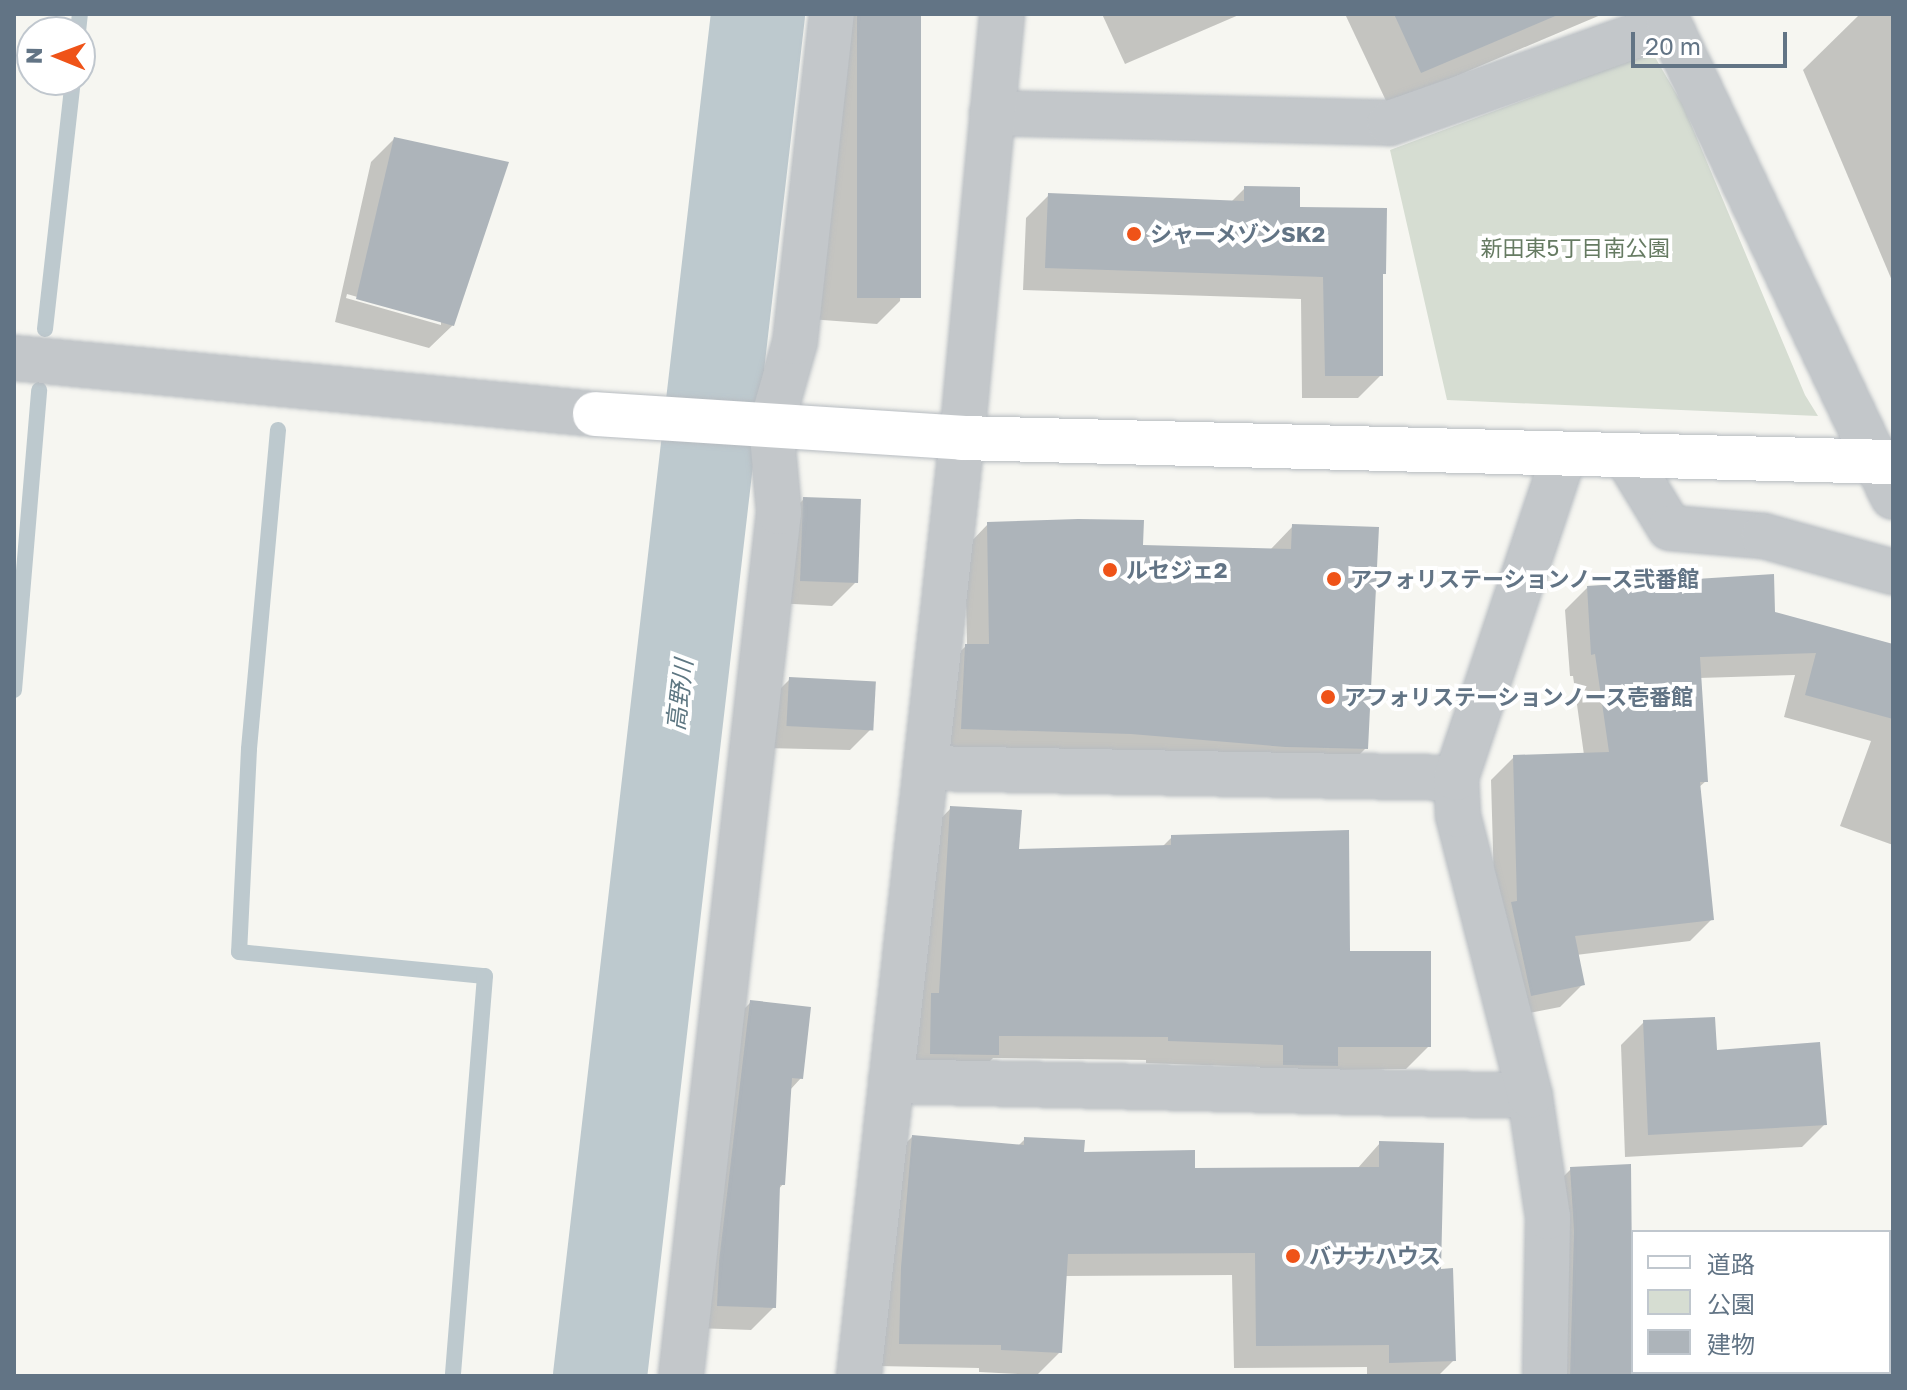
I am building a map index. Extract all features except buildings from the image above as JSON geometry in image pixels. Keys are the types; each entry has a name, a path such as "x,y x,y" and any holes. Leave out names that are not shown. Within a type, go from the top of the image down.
{"street":[{"path":"681,1376 779,512 764,425 795,342 832,14"},
{"path":"859,1376 962,438 1002,14"},
{"path":"14,358 602,414 962,438 1626,456 1888,474 1669,24 1390,123 992,113"},
{"path":"1545,1376 1548,1217 1530,1096 1458,815 1456,778 1564,455"},
{"path":"1626,456 1670,528 1764,536 1893,572"},
{"path":"926,768 1456,778"},
{"path":"891,1081 1530,1096"}],"green space":[{"name":"新田東5丁目南公園","path":"1652,52 1683,105 1805,395 1818,416 1447,400 1390,150"}],"waterway":[{"name":"高野川","path":"600,1376 758,14"},
{"path":"45,329 71,96"},
{"path":"14,690 39,390"},
{"path":"278,430 249,749 239,952 485,976 453,1376"}],"place":[{"name":"シャーメゾンSK2","path":"1134,234"},
{"name":"ルセジェ2","path":"1110,570"},
{"name":"アフォリステーションノース弐番館","path":"1334,579"},
{"name":"アフォリステーションノース壱番館","path":"1328,697"},
{"name":"バナナハウス","path":"1293,1256"}]}
